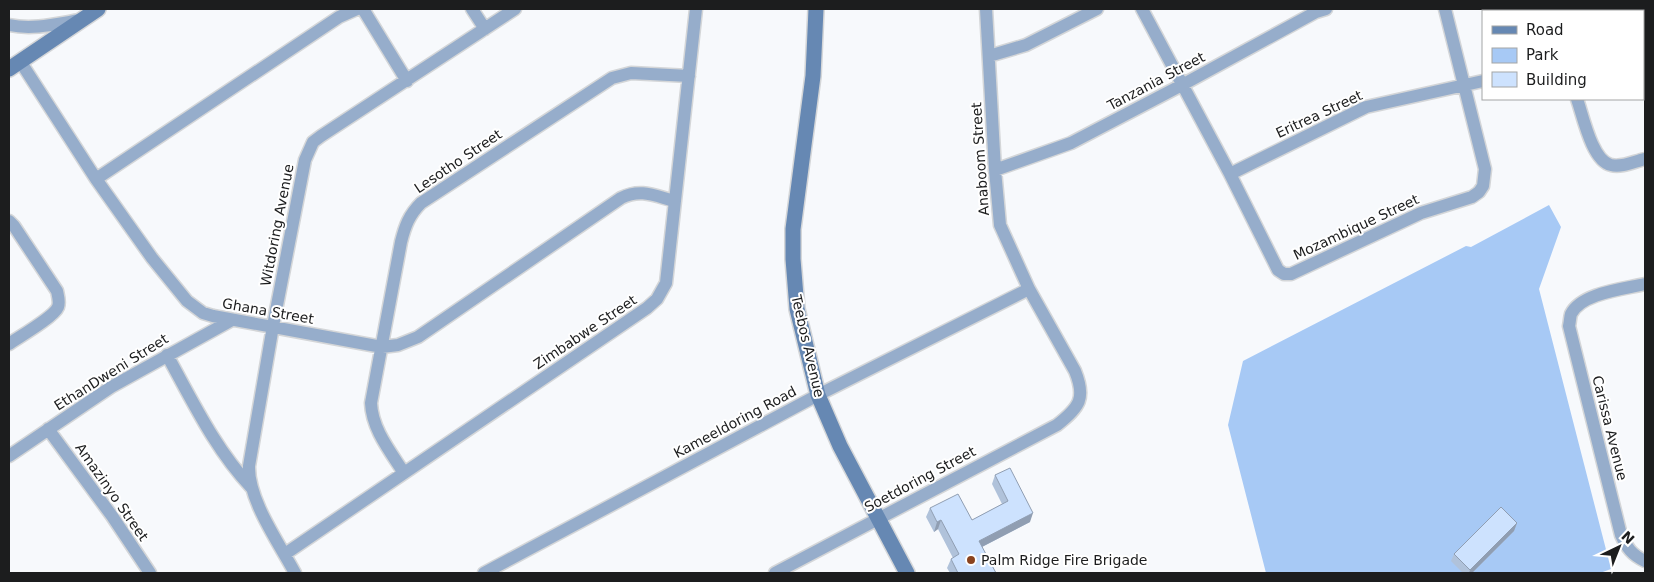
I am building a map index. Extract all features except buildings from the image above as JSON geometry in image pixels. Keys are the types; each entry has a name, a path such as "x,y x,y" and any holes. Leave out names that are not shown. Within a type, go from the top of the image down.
{"street":[{"path":"14,65 98,9"},
{"path":"96,179 339,17 357,9"},
{"path":"363,9 407,81"},
{"path":"472,9 485,29"},
{"name":"Witdoring Avenue","path":"295,573 256,501 248,476 273,326 305,160 313,142 321,136 515,9"},
{"name":"Zimbabwe Street","path":"285,554 647,308 657,299 666,283 696,9"},
{"name":"Teebos Avenue","path":"816,9 813,76 793,229 797,309 818,395 840,446 907,573"},
{"name":"Anaboom Street","path":"986,9 1000,225 1029,289 1079,381 1081,393 1077,407"},
{"path":"989,56 1032,42 1097,9"},
{"name":"Mozambique Street","path":"1142,9 1230,174 1278,270 1284,274 1291,274 1413,216 1472,197 1479,192 1485,178 1484,169 1464,85"},
{"name":"Tanzania Street","path":"995,170 1065,146 1316,12 1326,9"},
{"path":"1445,9 1464,85"},
{"path":"9,25 22,28 40,27 83,19"},
{"name":"Ghana Street","path":"14,65 152,258 187,301 203,313 232,320 382,347 398,345 418,337 630,194 647,193 675,201"},
{"name":"Lesotho Street","path":"404,473 381,436 371,414 371,403 405,225 412,212 421,203 612,78 632,73 689,76"},
{"name":"Eritrea Street","path":"1230,174 1366,107 1482,81"},
{"path":"1577,100 1596,154 1602,162 1619,166 1645,159"},
{"path":"9,221 57,291 59,300 58,308 51,315 9,344"},
{"name":"Carissa Avenue","path":"1641,559 1627,548 1621,535 1569,326 1571,314 1579,304 1591,297 1645,284"},
{"name":"Kameeldoring Road","path":"484,573 818,395 1029,289"},
{"name":"EthanDweni Street","path":"9,456 111,387 232,320"},
{"path":"167,355 221,451 251,488"},
{"name":"Soetdoring Street","path":"775,573 1057,425 1077,407"},
{"name":"Amazinyo Street","path":"48,429 112,516 150,573"}],"green space":[{"path":"1549,205 1561,227 1539,289 1611,569 1600,573 1266,573 1228,425 1243,361 1466,246 1471,247"}],"place":[{"name":"Palm Ridge Fire Brigade","path":"971,560"}]}
